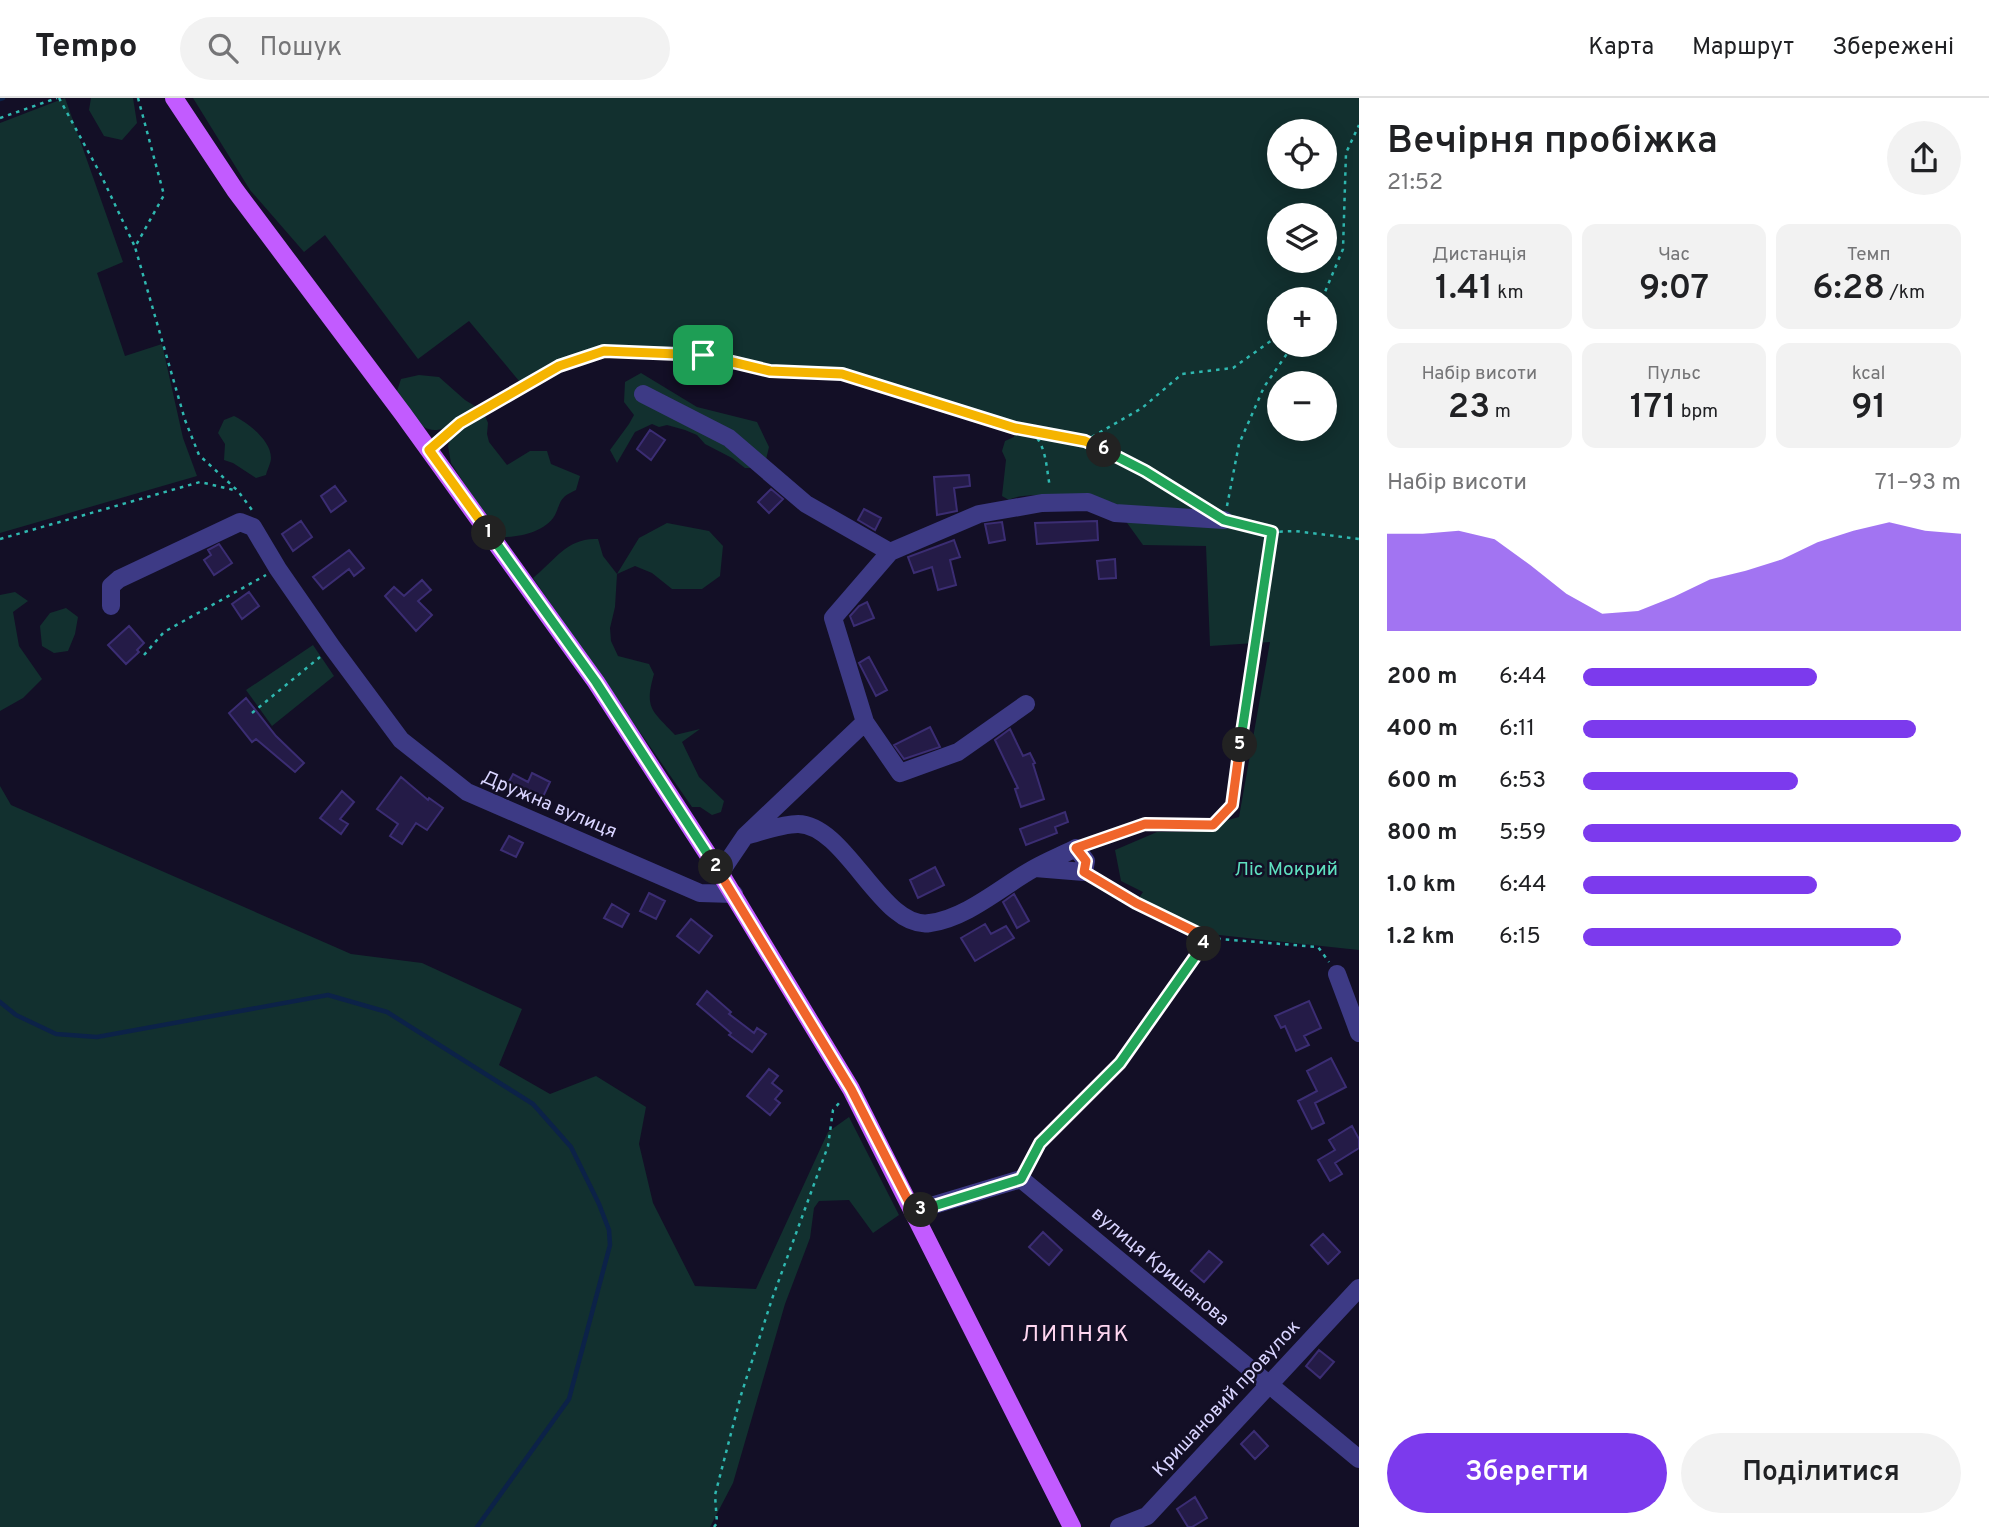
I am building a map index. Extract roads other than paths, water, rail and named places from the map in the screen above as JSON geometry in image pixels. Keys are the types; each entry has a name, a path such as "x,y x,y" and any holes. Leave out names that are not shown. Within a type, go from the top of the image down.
{"main road":[{"path":"174,98 234,190 429,450 596,682 734,894 851,1089 1072,1527"}],"street":[{"path":"643,394 729,438 806,504 890,552"},
{"path":"1026,704 958,752 901,773 865,722 833,618 890,552 979,514 1042,503 1088,502 1115,513 1224,520"},
{"name":"Дружна вулиця","path":"111,606 111,586 119,579 240,522 253,527 278,569 332,647 401,740 467,792 700,893 734,894"},
{"path":"720,873 745,836 865,722"},
{"path":"745,836 797,824 813,827 827,836 890,905 908,919 927,924 956,916 1035,868 1076,848 1086,861 1084,872 1035,868"},
{"path":"1337,974 1359,1033"},
{"name":"вулиця Кришанова","path":"914,1212 1021,1179 1359,1459"},
{"name":"Кришановий провулок","path":"1119,1527 1147,1516 1359,1288"}],"waterway":[{"path":"0,1002 16,1015 56,1034 97,1037 328,995 387,1012 533,1104 571,1147 599,1204 609,1230 610,1245 569,1399 477,1527"}],"district":[{"name":"ЛИПНЯК","path":"1076,1335"}],"park label":[{"name":"Ліс Мокрий","path":"1286,870"}]}
